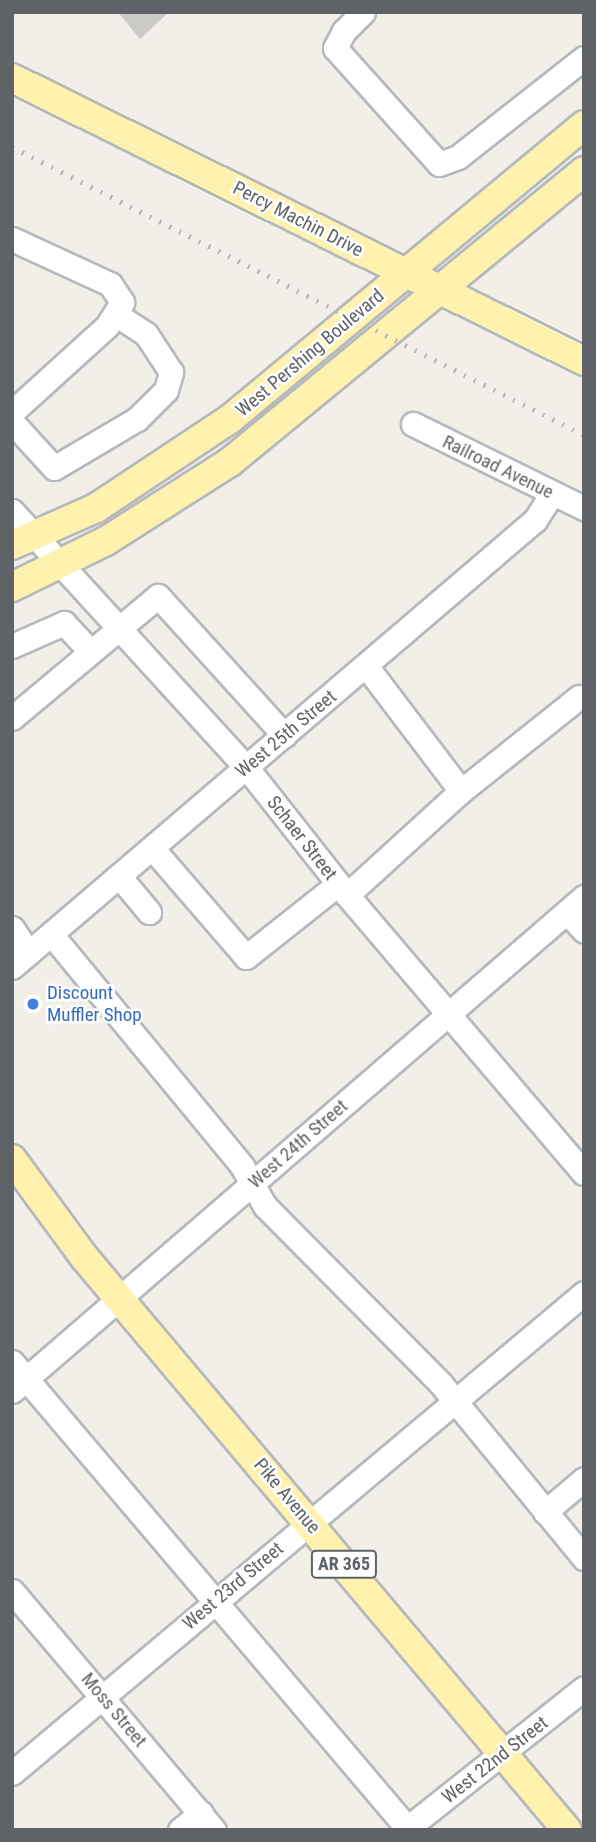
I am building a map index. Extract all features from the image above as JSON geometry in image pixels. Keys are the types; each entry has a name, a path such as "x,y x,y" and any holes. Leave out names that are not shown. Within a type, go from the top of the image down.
{"main road":[{"name":"Percy Machin Drive","path":"12,78 584,361"},
{"name":"West Pershing Boulevard","path":"23,540 96,508 230,419 584,125"},
{"name":"West Pershing Boulevard","path":"12,587 59,567 230,463 584,171"},
{"name":"Pike Avenue","path":"12,1159 119,1300 567,1830"}],"street":[{"path":"363,12 344,31 335,48 439,164 458,158 584,58"},
{"path":"12,239 85,271 146,334 170,372 166,390 137,419 54,468 12,422"},
{"path":"12,412 119,305"},
{"name":"Railroad Avenue","path":"413,424 584,508"},
{"name":"West 25th Street","path":"20,960 535,520 552,494"},
{"name":"Schaer Street","path":"12,511 23,540 59,567 246,767 343,890 584,1173"},
{"path":"12,718 158,596 284,735"},
{"path":"12,646 64,623 90,651"},
{"path":"366,666 461,791"},
{"path":"152,848 246,957 343,890 461,791 582,697"},
{"path":"119,876 149,912"},
{"path":"575,904 584,931"},
{"name":"West 24th Street","path":"17,1377 119,1300 575,904"},
{"path":"12,928 20,960"},
{"path":"51,934 252,1183 265,1206 379,1318 456,1402 584,1558"},
{"name":"West 23rd Street","path":"12,1773 584,1293"},
{"path":"17,1377 215,1601 407,1829"},
{"path":"545,1512 584,1479"},
{"name":"Moss Street","path":"12,1591 207,1821"},
{"name":"West 22nd Street","path":"407,1829 579,1701"},
{"path":"180,1830 207,1821"}],"building":[{"path":"118,12 169,12 140,39"}],"railway":[{"path":"12,147 584,435"}],"place":[{"name":"Discount Muffler Shop","path":"33,1004"}]}
